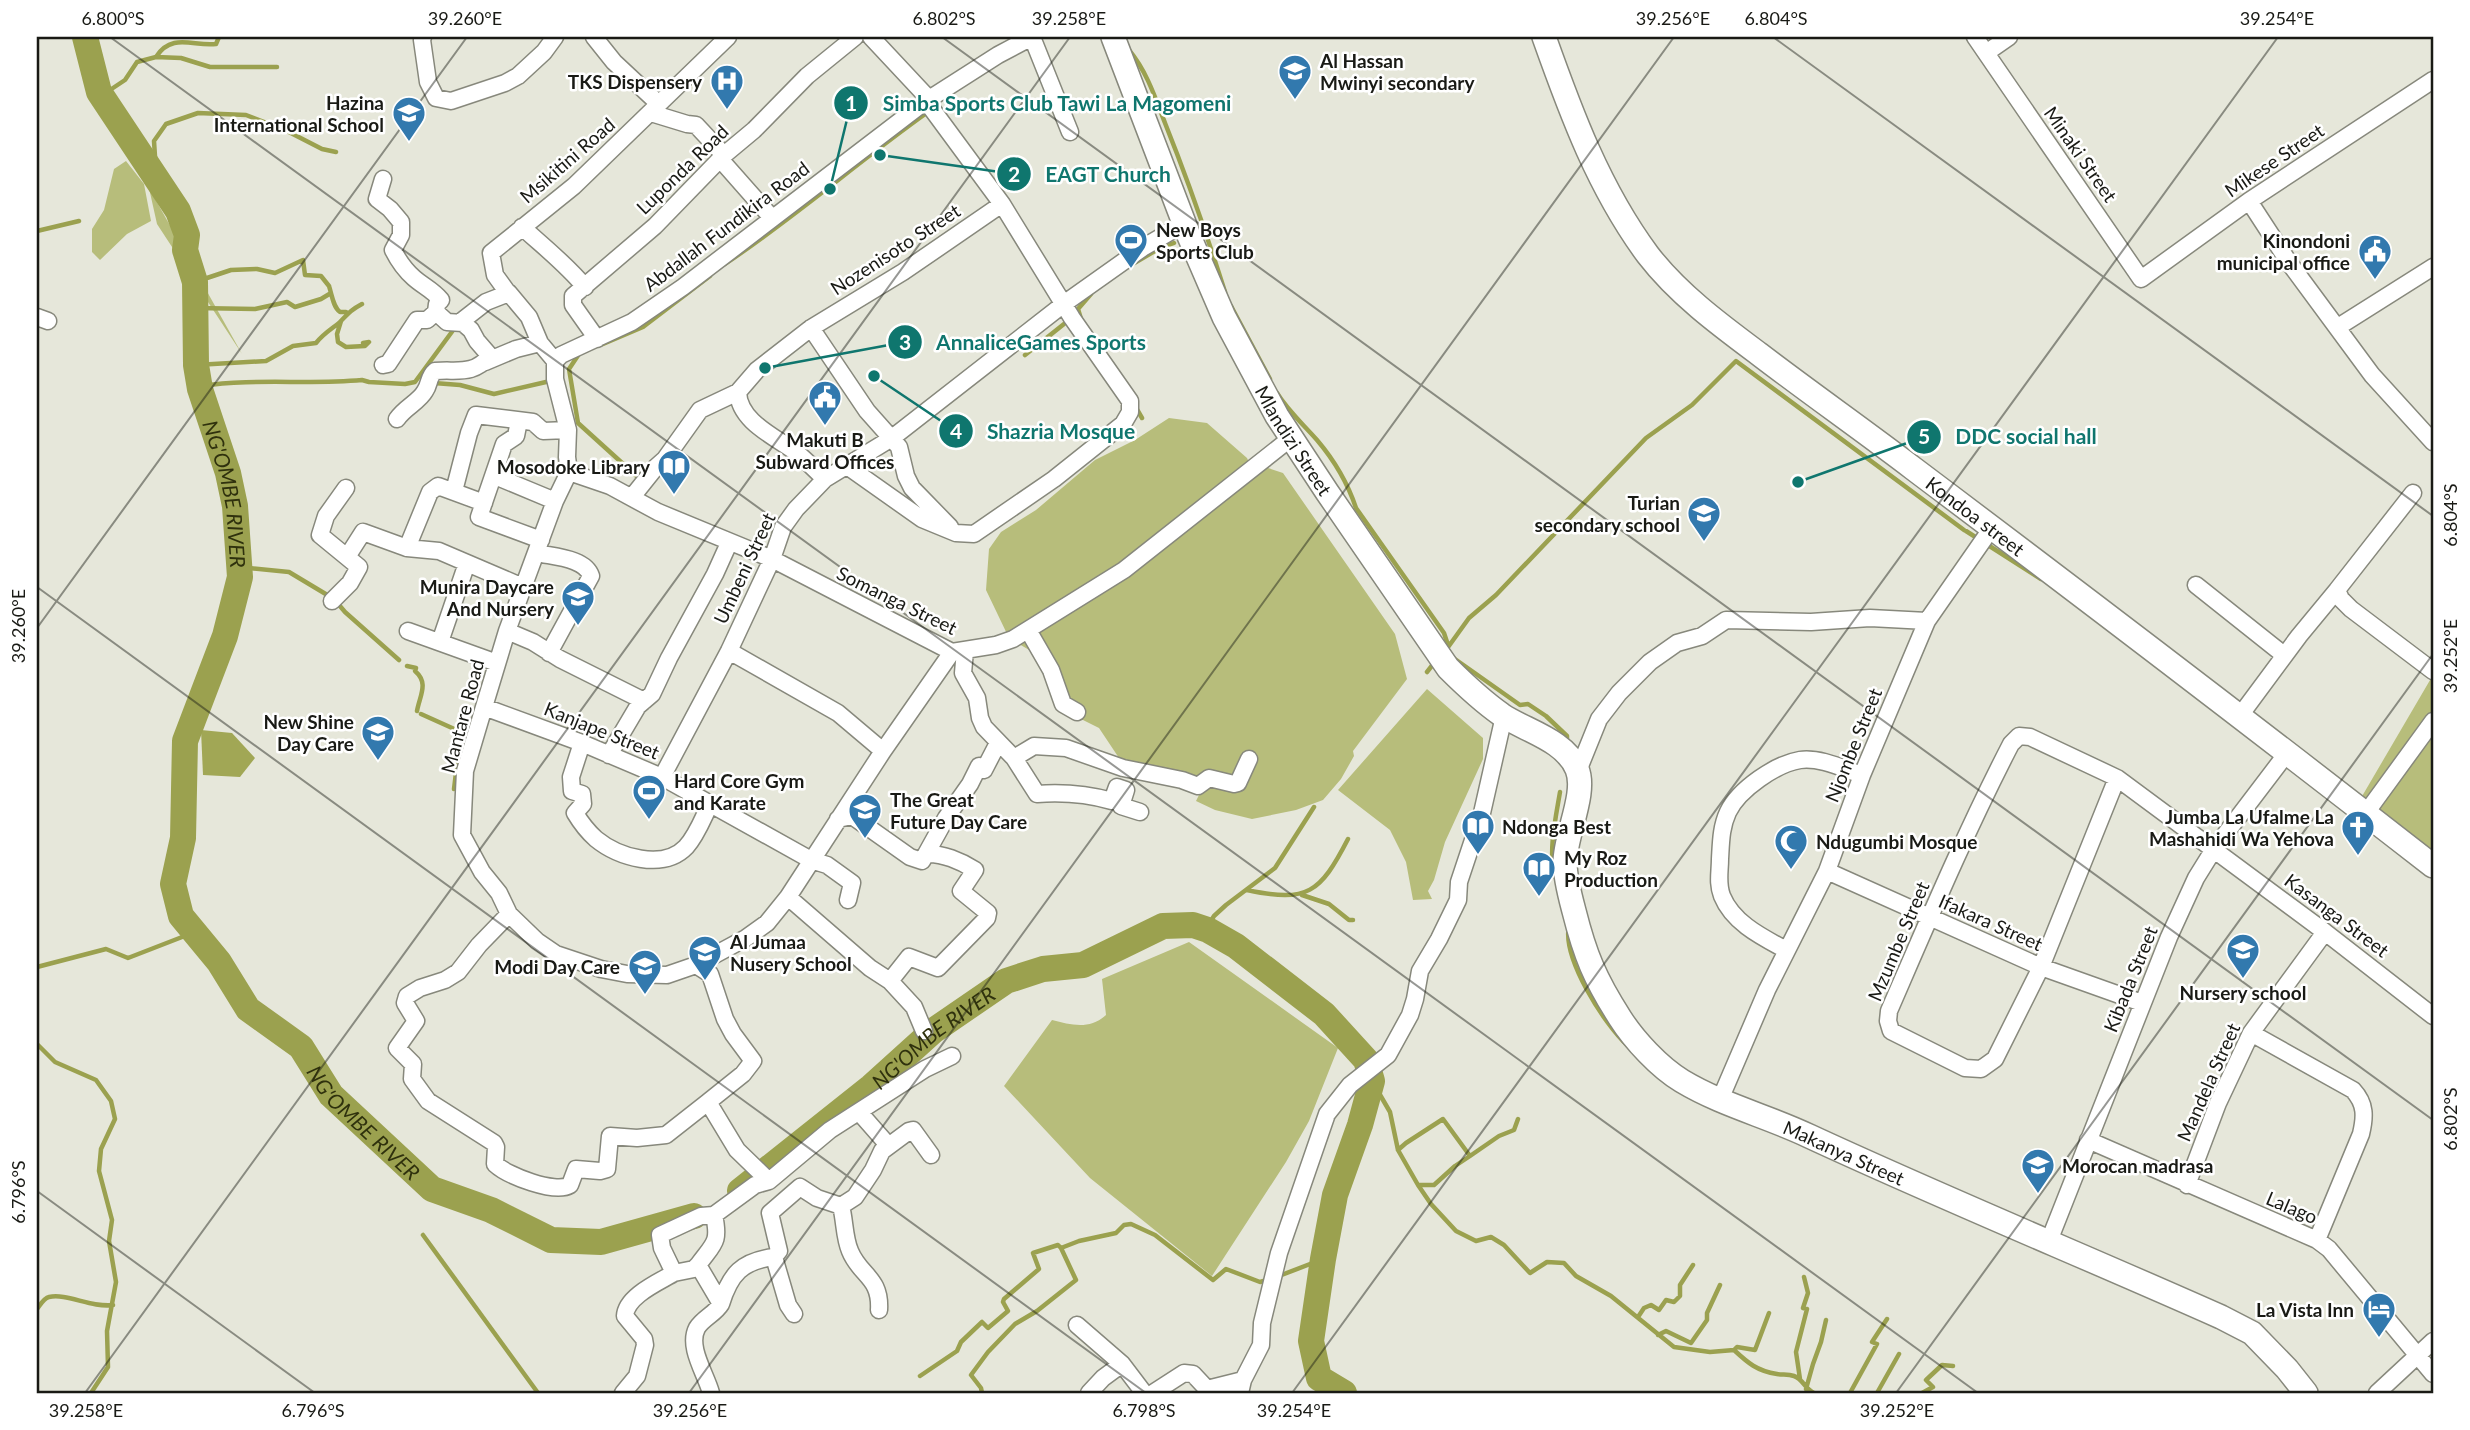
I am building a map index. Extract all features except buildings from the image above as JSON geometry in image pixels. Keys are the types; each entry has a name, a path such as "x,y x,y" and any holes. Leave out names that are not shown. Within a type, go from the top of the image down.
{"street":[{"path":"423,37 428,82 436,98 451,100 505,83 517,76 544,52 555,37"},
{"path":"594,37 655,108 687,124 696,125 772,218"},
{"name":"Msikitini Road","path":"508,293 495,275 491,253 574,186 728,37"},
{"name":"Luponda Road","path":"585,287 655,226 807,76 855,37"},
{"path":"847,466 922,519 956,533 974,534 1054,479 1123,424 1130,412 1129,401 1002,204 927,100 871,37"},
{"path":"1032,37 1070,132"},
{"name":"Abdallah Fundikira Road","path":"555,361 561,355 632,322 683,287 927,100 1032,37"},
{"name":"Mlandizi Street","path":"1113,37 1224,317 1291,438 1442,661 1471,691 1504,716 1558,747 1578,771"},
{"name":"Kondoa street","path":"1544,37 1594,167 1622,217 1649,257 1671,281 1734,335 2433,866"},
{"name":"Minaki Street","path":"1975,37 2141,279"},
{"path":"1986,53 2009,37"},
{"name":"Mikese Street","path":"2141,279 2249,201 2433,80"},
{"path":"383,179 377,199 401,222 401,235 393,250 415,279 430,288 441,300 437,304 436,312 427,320 417,320 388,364 383,365"},
{"path":"2249,201 2290,264 2372,375 2433,442"},
{"name":"Nozenisoto Street","path":"738,392 757,370 811,328 903,272 1002,204"},
{"name":"Umbeni Street","path":"662,777 729,651 788,518 825,480 892,438 1065,303 1144,247 1185,223"},
{"path":"522,227 554,257 561,259 585,287 573,296 572,300 597,339"},
{"path":"2339,327 2433,267"},
{"path":"463,323 463,320 486,302 508,293 529,317 540,343 555,361 555,379 568,430 568,464"},
{"path":"397,419 425,393 431,374 435,371 455,373 470,370 479,367 490,356 463,323 447,322 436,312"},
{"path":"811,328 867,411 899,447 905,476 912,488 956,533"},
{"path":"485,362 516,349 540,343"},
{"path":"632,497 665,459 700,411 738,392 738,402 751,420 800,455 825,480"},
{"path":"454,491 476,415 533,422 543,430 568,430"},
{"path":"519,421 516,436 504,444 479,517 582,564 589,570 591,576 549,653"},
{"name":"Somanga Street","path":"568,464 658,512 772,559 959,651 996,645 1028,631 1124,570 1291,438"},
{"name":"Mantare Road","path":"568,464 507,631 465,771 462,835 482,872 499,893 509,914 537,942 556,954 601,969 627,974 667,975 696,965 746,938 767,923 789,897 883,751 959,651"},
{"path":"495,476 555,501"},
{"path":"407,548 430,492 439,486 484,503"},
{"path":"332,601 350,583 359,566 322,539 320,531 326,516 346,488"},
{"path":"2239,717 2284,655 2413,493"},
{"name":"Njombe Street","path":"1719,1102 1786,950 1827,871 1862,775 1927,621 1992,529"},
{"path":"347,557 363,532 407,548 439,551 523,587"},
{"path":"609,755 638,706 652,694 729,543"},
{"path":"440,642 467,563"},
{"path":"2196,585 2284,655"},
{"path":"2337,590 2340,599 2351,609 2433,671"},
{"path":"1578,771 1599,719 1619,693 1650,662 1677,643 1702,636 1726,620 1811,622 1870,618 1927,621"},
{"path":"408,631 497,663"},
{"path":"507,631 524,637 549,653 644,701"},
{"path":"1028,631 1051,670 1063,704 1077,712"},
{"path":"729,651 838,713 883,751"},
{"path":"959,651 963,673 977,698 984,727 1014,758 1037,794 1056,792 1081,796 1086,793 1112,801 1118,787 1126,790 1121,806 1140,812"},
{"name":"Kanjape Street","path":"484,707 582,743 662,777 811,860 827,865 852,883 848,900"},
{"path":"1153,1393 1184,1373 1193,1374 1207,1389 1242,1386 1261,1345 1262,1323 1279,1252 1327,1114 1350,1085 1388,1055 1409,1015 1420,971 1458,900 1459,882 1482,813 1504,716"},
{"path":"2366,813 2433,721"},
{"name":"Mzumbe Street","path":"2117,778 2041,967 1995,1059 1981,1069 1965,1068 1891,1031 1889,1011 1929,917 1976,812 2011,744 2020,736 2030,737 2117,778 2214,849"},
{"path":"582,743 571,777 572,791 582,794 583,804 575,813 591,834 611,849 650,860 667,857 685,849 710,804"},
{"path":"838,819 852,816 910,857 922,861 979,766 984,769 998,743"},
{"path":"1014,758 1034,746 1066,748 1123,768 1198,786 1209,778 1238,783 1249,759"},
{"name":"Kibada Street","path":"2049,1241 2142,1003 2196,878 2214,849 2287,753"},
{"path":"1786,950 1757,934 1735,916 1723,897 1718,879 1721,834 1729,810 1741,794 1770,771 1802,760 1825,762 1862,775"},
{"name":"Makanya Street","path":"1578,771 1579,792 1565,862 1570,898 1585,955 1622,1021 1652,1055 1679,1079 1719,1102 1797,1130 1936,1194 1990,1214 2221,1317 2252,1333 2306,1393"},
{"name":"Kasanga Street","path":"2214,849 2433,1016"},
{"path":"890,981 909,957 937,968 988,918 988,913 961,891 975,870 934,853 926,854"},
{"name":"Ifakara Street","path":"1827,871 2041,967 2142,1003"},
{"path":"789,897 870,968 890,981 914,1007 924,1031"},
{"path":"509,914 458,972 407,996 405,1003 416,1021 397,1048 413,1064 412,1079 428,1101 494,1143 495,1164 512,1175 540,1185 569,1187 576,1169 607,1169 610,1136 657,1138 670,1134 743,1074 753,1061 725,1018 710,974 696,965"},
{"name":"Mandela Street","path":"2187,1185 2218,1103 2251,1033 2325,932"},
{"path":"2251,1033 2353,1090 2360,1097 2363,1106 2365,1118 2361,1134 2317,1240"},
{"path":"674,1273 662,1248 660,1236 701,1216 714,1215 755,1185 769,1181 830,1130 925,1069 952,1056"},
{"path":"708,1102 737,1150 769,1181"},
{"path":"859,1112 888,1145"},
{"path":"841,1206 855,1197 888,1145 913,1130 931,1155"},
{"name":"Lalago","path":"2088,1140 2317,1240 2329,1249 2433,1374"},
{"path":"711,1393 698,1358 695,1334 702,1322 721,1304 730,1279 737,1272 754,1261 774,1257 779,1251 770,1213 800,1187 817,1198 841,1206"},
{"path":"841,1206 849,1249 876,1284 880,1299 879,1310"},
{"path":"623,1393 637,1376 645,1345 644,1339 625,1316 626,1309 636,1297 674,1273 694,1269 698,1265 718,1233 714,1215"},
{"path":"774,1257 788,1305 794,1314"},
{"path":"698,1265 721,1304"},
{"path":"1077,1325 1122,1364 1144,1393"},
{"path":"2377,1393 2433,1341"},
{"path":"1089,1393 1122,1364"}],"green space":[{"path":"126,161 144,184 151,221 127,234 100,260 92,252 92,229 104,210 114,169"},
{"path":"149,188 242,354 157,224"},
{"path":"1169,418 1207,423 1247,458 1255,475 1265,467 1283,473 1395,634 1407,679 1353,751 1354,756 1341,779 1323,800 1296,810 1252,819 1215,810 1196,801 1204,785 1125,767 1099,728 1073,715 1031,651 1009,638 986,590 989,549 1001,532 1036,510 1095,460 1135,440"},
{"path":"2433,675 2433,853 2361,798"},
{"path":"1427,689 1483,738 1483,759 1445,842 1428,891 1432,899 1413,900 1406,862 1390,830 1338,790"},
{"path":"201,730 232,733 255,758 240,777 203,775"},
{"path":"1189,942 1338,1048 1309,1121 1286,1162 1212,1276 1090,1178 1004,1086 1052,1020 1073,1025 1087,1024 1106,1015 1102,979"}],"waterway":[{"name":"NG'OMBE RIVER","path":"85,37 99,92 178,211 187,235 185,250 195,282 196,365 200,389 228,473 235,506 240,577 225,636 185,741 183,838 173,884 181,916 219,962 248,1009 301,1047 331,1095 432,1189 491,1210 551,1240 601,1242 694,1216"},
{"path":"156,57 169,45 184,42 216,44 219,37"},
{"path":"1129,50 1154,94 1225,292"},
{"path":"101,96 125,80 137,62 156,57 181,58 210,67 277,67"},
{"path":"725,264 928,112"},
{"path":"156,172 154,141 166,124 198,113 246,115 285,130 322,149 336,152"},
{"path":"37,231 79,221"},
{"path":"1131,265 1174,243"},
{"path":"195,282 231,270 257,269 275,273 303,260 305,275 321,276 329,286"},
{"path":"603,344 643,327 710,276"},
{"path":"196,308 255,309 287,302 295,307 331,293 329,286 336,307 340,312 346,312"},
{"path":"1081,319 1078,309 1091,294"},
{"path":"196,365 266,361 293,346 316,343 362,304"},
{"path":"1231,306 1270,379"},
{"path":"341,321 337,334 338,342 346,347 365,346 369,342 363,343"},
{"path":"1025,355 1064,324"},
{"path":"200,389 201,386 241,382 415,382 454,329"},
{"path":"579,354 569,369 578,423 642,481"},
{"path":"1446,650 1469,618 1496,595 1646,438 1692,405 1736,361 1964,530"},
{"path":"434,383 460,385 494,394 546,382"},
{"path":"1277,393 1329,456 1345,481 1356,508 1444,633 1448,645"},
{"path":"1135,406 1142,418"},
{"path":"1966,531 2041,579"},
{"path":"237,544 230,566 289,572 334,599 399,660"},
{"path":"1452,657 1520,705 1528,704 1546,716 1567,736 1567,740"},
{"path":"1427,672 1434,663"},
{"path":"407,666 416,668 415,671 422,680 417,711"},
{"path":"421,714 461,732 454,789"},
{"path":"1556,878 1552,847 1560,792"},
{"path":"1208,930 1214,916 1275,868 1314,807"},
{"path":"1247,890 1285,895 1310,890 1329,872 1348,839"},
{"path":"1302,895 1329,904 1349,920 1353,920"},
{"name":"NG'OMBE RIVER","path":"740,1191 871,1087 933,1031 1006,981 1043,969 1083,965 1163,926 1193,925 1208,930 1236,946 1324,1014 1366,1060 1372,1081 1360,1125 1335,1195 1311,1341 1319,1378 1344,1393"},
{"path":"1569,926 1572,955 1578,972 1597,1007 1628,1046"},
{"path":"37,967 106,949 128,958 195,932"},
{"path":"37,1044 55,1062 96,1080 111,1101 115,1119 101,1149 99,1171 112,1220 109,1241 116,1282 107,1331 108,1367 91,1393"},
{"path":"1372,1081 1390,1112 1398,1150 1431,1204 1456,1231 1476,1241 1491,1237 1504,1245 1530,1273 1547,1262 1564,1263 1576,1276 1611,1296 1674,1347 1710,1352 1734,1350 1758,1369 1797,1377 1814,1393"},
{"path":"1398,1150 1443,1119 1470,1156 1499,1136 1514,1130 1518,1119"},
{"path":"1419,1185 1434,1185 1470,1156"},
{"path":"920,1376 957,1351 961,1342 982,1322 988,1328 1008,1311 1004,1299 1039,1269 1033,1253 1116,1233 1124,1225 1131,1224 1155,1235 1213,1280 1226,1269 1260,1282 1267,1280"},
{"path":"423,1235 538,1393"},
{"path":"982,1393 971,1375 988,1352 1015,1324 1037,1311 1076,1280 1061,1248"},
{"path":"1279,1276 1323,1259"},
{"path":"1638,1317 1644,1308 1651,1305 1659,1310 1666,1300 1674,1302 1680,1296 1680,1285 1693,1265"},
{"path":"1800,1379 1796,1352 1807,1309 1803,1308 1808,1293 1804,1277"},
{"path":"1658,1335 1666,1331 1691,1343 1707,1320 1707,1313 1720,1285"},
{"path":"37,1309 45,1299 56,1296 113,1305"},
{"path":"1734,1350 1737,1347 1755,1350 1769,1313"},
{"path":"1850,1393 1877,1344 1872,1342 1887,1319"},
{"path":"1806,1389 1826,1320"},
{"path":"1877,1393 1899,1354"},
{"path":"1922,1393 1933,1387 1926,1380 1942,1365 1953,1366"}],"place":[{"name":"Al Hassan Mwinyi secondary","path":"1295,101"},
{"name":"TKS Dispensery","path":"727,111"},
{"name":"Hazina International School","path":"409,143"},
{"name":"EAGT Church","path":"880,155"},
{"name":"Simba Sports Club Tawi La Magomeni","path":"830,189"},
{"name":"New Boys Sports Club","path":"1131,270"},
{"name":"Kinondoni municipal office","path":"2375,281"},
{"name":"AnnaliceGames Sports","path":"765,368"},
{"name":"Shazria Mosque","path":"874,376"},
{"name":"Makuti B Subward Offices","path":"825,427"},
{"name":"DDC social hall","path":"1798,482"},
{"name":"Mosodoke Library","path":"674,496"},
{"name":"Turian secondary school","path":"1704,543"},
{"name":"Munira Daycare And Nursery","path":"578,627"},
{"name":"New Shine Day Care","path":"378,762"},
{"name":"Hard Core Gym and Karate","path":"649,821"},
{"name":"The Great Future Day Care","path":"865,840"},
{"name":"Ndonga Best","path":"1478,856"},
{"name":"Jumba La Ufalme La Mashahidi Wa Yehova","path":"2358,857"},
{"name":"Ndugumbi Mosque","path":"1791,871"},
{"name":"My Roz Production","path":"1539,898"},
{"name":"Nursery school","path":"2243,980"},
{"name":"Al Jumaa Nusery School","path":"705,982"},
{"name":"Modi Day Care","path":"645,996"},
{"name":"Morocan madrasa","path":"2038,1195"},
{"name":"La Vista Inn","path":"2379,1339"}]}
